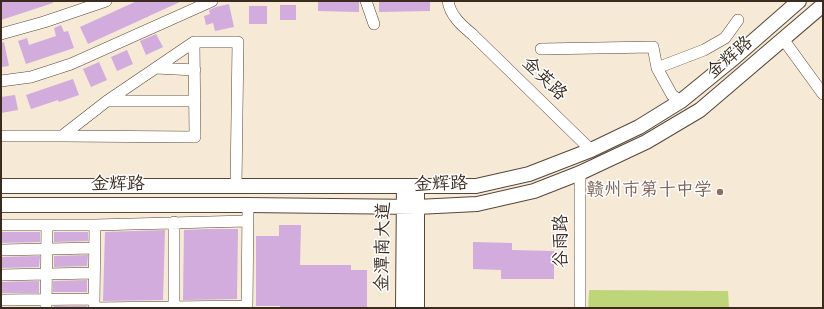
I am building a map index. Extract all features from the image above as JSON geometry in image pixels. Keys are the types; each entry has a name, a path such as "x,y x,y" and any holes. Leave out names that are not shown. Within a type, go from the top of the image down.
{"main road":[{"name":"金辉路","path":"1,186 476,186 529,174 591,150 639,127 680,101 735,58 798,1"},
{"name":"金辉路","path":"1,205 248,205 410,207 477,204 534,191 580,173 646,142 700,110 823,5"},
{"name":"金潭南大道","path":"403,308 411,186"},
{"name":"金潭南大道","path":"410,207 417,308"}],"street":[{"path":"1,34 44,22 106,1"},
{"path":"1,81 31,77 71,64 212,1"},
{"path":"366,1 374,24"},
{"name":"金英路","path":"448,1 453,15 464,28 472,34 591,150"},
{"path":"657,68 704,50 725,38 738,20"},
{"path":"783,39 823,94"},
{"path":"1,136 196,138 194,42"},
{"path":"62,136 107,101 194,42 238,42 236,186"},
{"path":"541,49 653,46 657,68 672,95 680,101"},
{"path":"156,68 195,70"},
{"path":"107,101 195,101"},
{"name":"谷雨路","path":"580,173 580,308"},
{"path":"1,300 46,304 174,308 247,307 248,205"},
{"path":"1,225 95,225 248,221"},
{"path":"174,222 174,308"},
{"path":"46,304 47,225"},
{"path":"94,305 95,225"},
{"path":"1,250 95,248"},
{"path":"1,274 94,273"}],"green space":[{"path":"589,290 728,291 729,308 588,308"}],"building":[{"path":"53,1 53,3 1,20 1,2"},
{"path":"137,1 182,1 88,44 80,27"},
{"path":"318,1 359,1 359,12 318,11"},
{"path":"379,1 430,1 430,11 379,12"},
{"path":"229,4 234,27 215,31 213,23 206,25 204,16 210,14 209,10"},
{"path":"280,5 296,5 296,20 280,20"},
{"path":"249,6 267,6 267,24 249,24"},
{"path":"61,25 64,32 68,31 74,48 26,64 18,41 27,38 29,45 56,36 54,28"},
{"path":"156,34 163,47 146,55 140,41"},
{"path":"4,42 9,66 1,67 1,43"},
{"path":"127,50 133,64 117,71 111,57"},
{"path":"99,62 107,80 91,87 83,69"},
{"path":"73,79 79,95 31,109 26,95"},
{"path":"15,95 18,110 1,113 1,97"},
{"path":"279,225 301,225 300,265 351,265 351,270 367,270 367,308 280,308 280,306 256,306 256,236 279,236"},
{"path":"238,229 237,299 183,300 184,230"},
{"path":"165,230 163,300 103,301 105,232"},
{"path":"1,232 40,232 40,242 1,243"},
{"path":"54,232 88,232 88,241 54,242"},
{"path":"473,242 512,243 512,250 554,251 554,279 501,279 501,270 473,269"},
{"path":"88,255 87,266 54,267 54,256"},
{"path":"40,256 39,267 1,268 1,257"},
{"path":"87,280 87,292 53,292 53,281"},
{"path":"39,281 39,293 1,293 1,282"},
{"path":"54,306 87,306 87,308 54,308"}],"place":[{"name":"赣州市第十中学","path":"720,192"}]}
